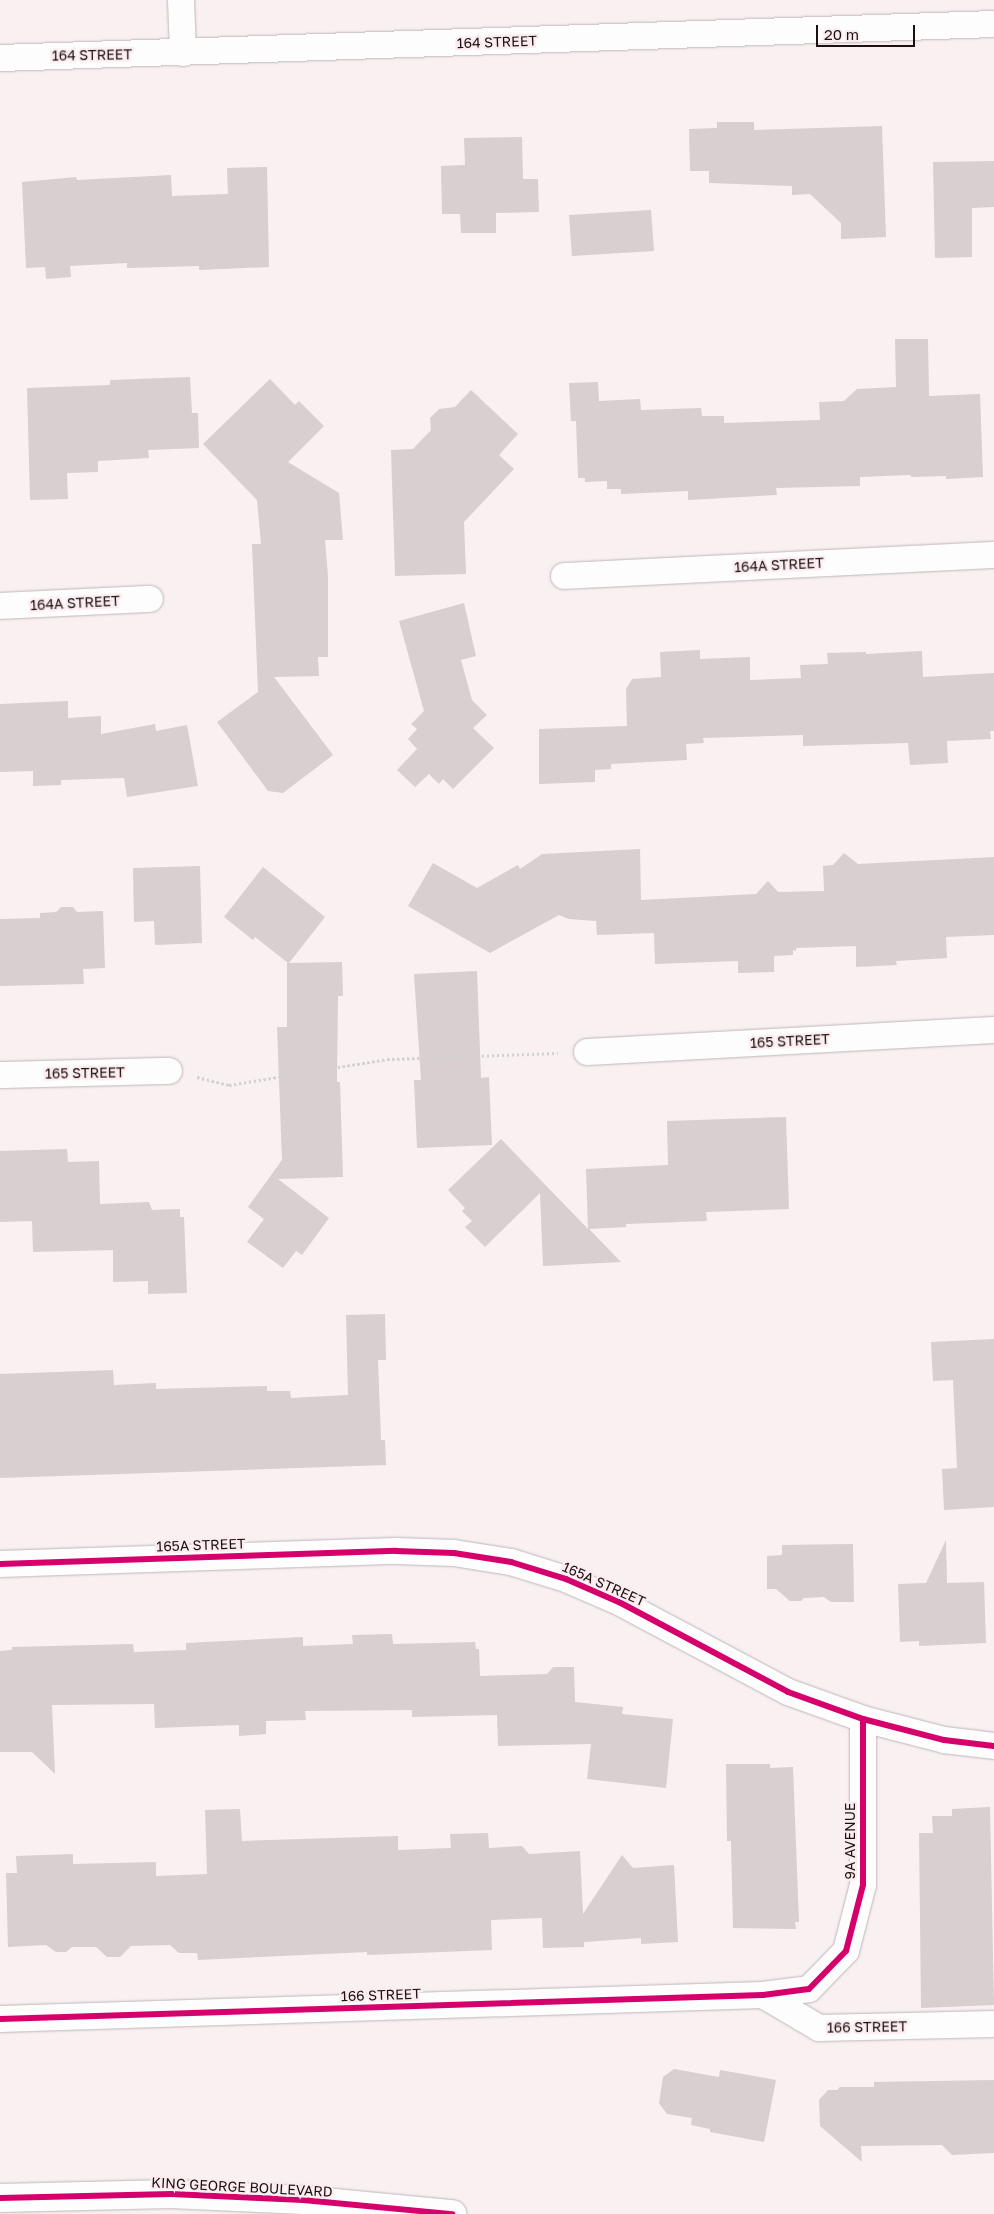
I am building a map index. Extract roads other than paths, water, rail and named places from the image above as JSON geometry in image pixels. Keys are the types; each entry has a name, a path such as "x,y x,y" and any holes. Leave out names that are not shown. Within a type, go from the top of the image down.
{"main road":[{"name":"KING GEORGE BOULEVARD","path":"0,2198 171,2194 303,2200 452,2214"}],"street":[{"path":"181,0 183,53"},
{"name":"164 STREET","path":"0,58 994,24"},
{"name":"164A STREET","path":"564,576 994,555"},
{"name":"164A STREET","path":"0,606 150,600"},
{"name":"165 STREET","path":"586,1052 994,1030"},
{"name":"165 STREET","path":"0,1075 169,1071"},
{"name":"165A STREET","path":"0,1564 396,1551 454,1553 511,1562 566,1579 610,1598 788,1692 863,1719 944,1740 994,1746"},
{"name":"9A AVENUE","path":"763,1995 809,1989 846,1951 863,1885 863,1719"},
{"name":"166 STREET","path":"0,2019 763,1995 819,2028 994,2024"}]}
